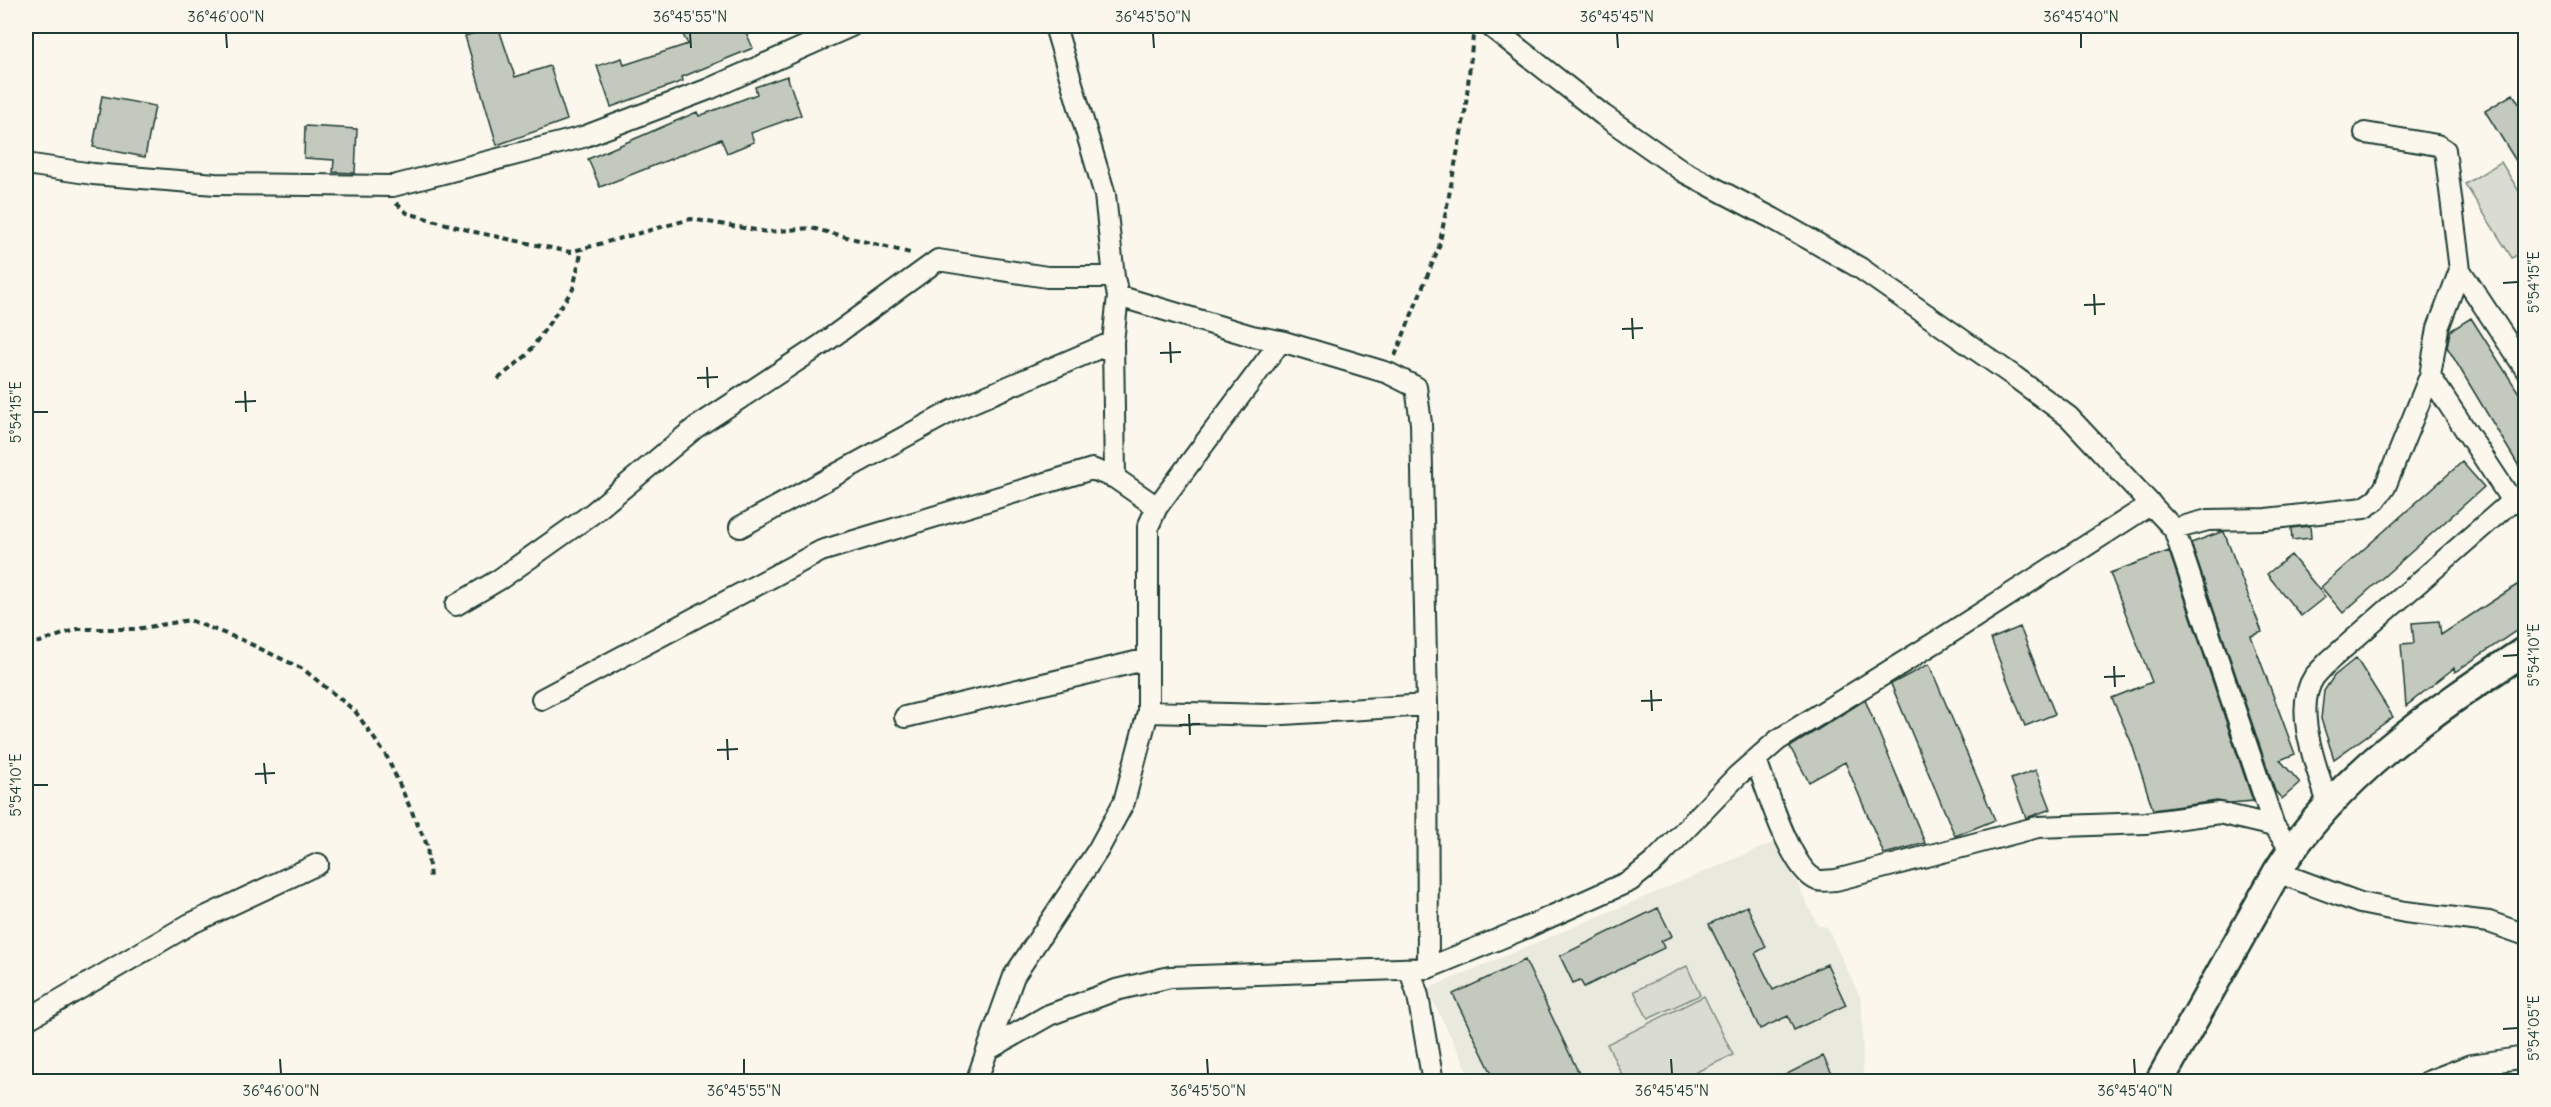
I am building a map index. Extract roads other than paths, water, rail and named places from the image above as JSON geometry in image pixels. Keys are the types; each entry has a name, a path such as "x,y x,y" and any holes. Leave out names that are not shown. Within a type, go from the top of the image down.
{"main road":[{"path":"2159,1082 2284,861 2334,796 2445,703 2526,650"}],"street":[{"path":"26,164 93,174 215,184 393,186 583,137 709,88 851,26"},
{"path":"1055,26 1105,195 1116,286 1113,342 1115,478"},
{"path":"1490,26 1603,115 1684,172 1860,268 2016,377 2069,417 2174,529 2284,861 2360,903 2405,912 2489,922 2526,935"},
{"path":"2364,133 2437,145 2445,150 2460,270 2526,370"},
{"path":"456,605 500,579 593,513 695,428 821,345 938,260 1116,286 1252,336 1281,341 1388,373 1416,387 1421,423 1427,705 1418,996 1433,1082"},
{"path":"2174,529 2208,520 2266,519 2364,508 2376,500 2385,487 2430,376 2438,328 2460,270"},
{"path":"976,1082 1014,976 1098,850 1124,802 1148,712 1148,527 1157,507 1281,341"},
{"path":"740,527 952,411 1113,342"},
{"path":"2328,804 2306,728 2307,702 2313,678 2330,660 2519,502 2430,376"},
{"path":"542,699 821,551 1092,469 1115,478 1157,507"},
{"path":"989,1049 1049,1015 1116,990 1170,977 1419,969 1523,929 1630,881 1654,862 1737,776 1778,740 1944,638 2151,504"},
{"path":"906,717 1148,659"},
{"path":"1148,712 1268,715 1427,705"},
{"path":"1756,760 1788,845 1804,871 1817,880 1836,880 2038,827 2145,823 2219,813 2274,826"},
{"path":"26,1020 190,924 318,864"},
{"path":"2427,1082 2471,1065 2526,1057"}]}
